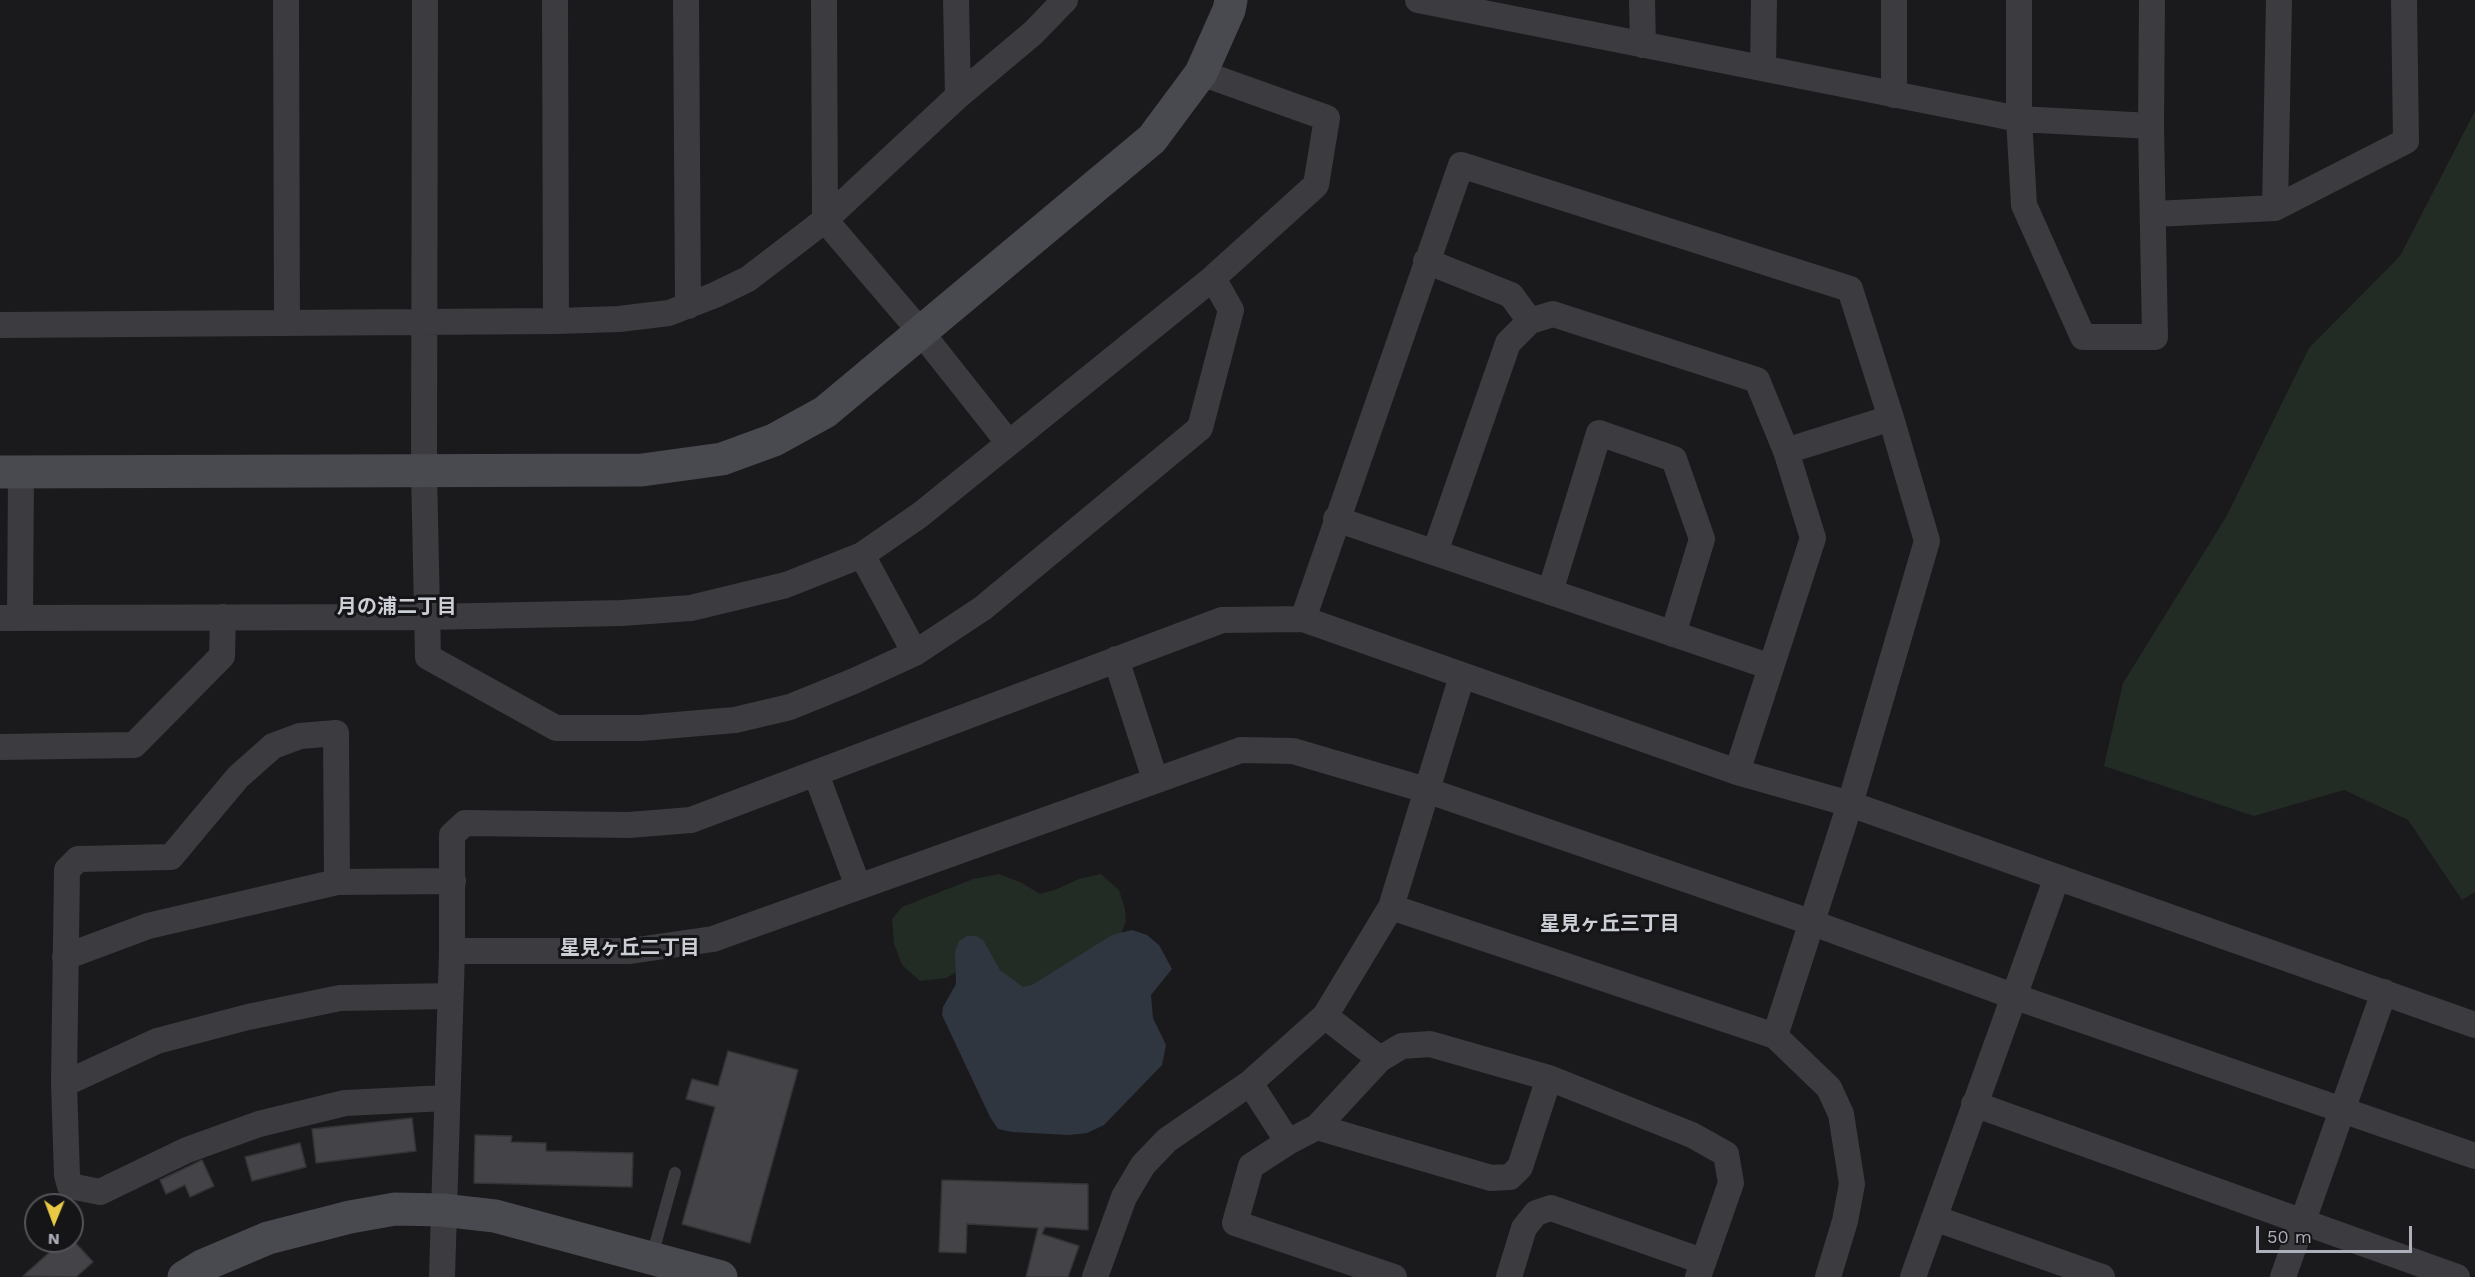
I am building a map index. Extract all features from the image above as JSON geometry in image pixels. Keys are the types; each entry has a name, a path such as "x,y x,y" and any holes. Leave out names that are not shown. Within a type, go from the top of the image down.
{"street":[{"path":"286,0 287,323"},
{"path":"425,0 424,471 428,657 556,728 642,728 735,720 790,707 915,653 983,608 1200,428 1231,310 1213,278"},
{"path":"555,0 556,321"},
{"path":"686,0 688,306"},
{"path":"824,0 825,220 920,332 1008,442"},
{"path":"956,0 958,96"},
{"path":"0,325 556,321 619,319 669,313 748,279 825,220 958,96 1033,33 1065,0"},
{"path":"1201,73 1327,118 1316,185 1213,278 920,515 862,555 786,585 690,608 622,613 427,618 10,618 10,472 642,470 722,459 774,440 825,412 1152,139 1201,73 1229,10 1231,0"},
{"path":"1418,0 1510,9 1643,45 2019,118 2151,126"},
{"path":"1642,0 1643,45"},
{"path":"1763,67 1764,0"},
{"path":"1894,0 1894,95"},
{"path":"2019,0 2019,118 2024,206 2084,336 2155,337 2151,126 2152,0"},
{"path":"2276,208 2279,0"},
{"path":"2154,214 2276,208 2406,141 2404,0"},
{"path":"1304,619 1336,519 1461,165 1850,289 1928,541 1850,804 1775,1036"},
{"path":"1426,261 1511,295 1530,321"},
{"path":"1435,552 1508,343 1530,321 1553,314 1757,380 1786,451 1813,538 1737,772"},
{"path":"1786,451 1891,418"},
{"path":"1551,592 1599,432 1674,459 1702,539 1673,634"},
{"path":"1336,519 1771,667"},
{"path":"862,555 915,653"},
{"path":"0,747 134,745 222,656 223,617"},
{"path":"442,1277 442,1209 452,951 452,836 465,823 629,825 691,820 1222,620 1304,619 1737,772 1850,804 2475,1024"},
{"path":"1116,659 1155,779"},
{"path":"1095,1277 1124,1197 1143,1165 1167,1140 1250,1083 1326,1016 1391,907 1462,676"},
{"path":"337,882 336,734 300,736 273,746 238,777 171,857 78,859 67,870 64,1084 67,1175 70,1186 100,1192 187,1150 259,1124 345,1103 446,1098"},
{"path":"452,951 630,951 713,939 1241,750 1293,751 1426,790 1810,922 2013,996 2475,1156"},
{"path":"816,774 858,886"},
{"path":"1913,1277 2057,877"},
{"path":"65,957 148,926 337,882 453,881"},
{"path":"1391,907 1775,1036 1829,1088 1841,1114 1849,1151 1852,1184 1845,1221 1828,1277"},
{"path":"2283,1277 2384,992"},
{"path":"64,1084 157,1041 248,1017 340,999 450,996"},
{"path":"1326,1016 1380,1059"},
{"path":"1394,1277 1235,1223 1251,1166 1317,1126 1380,1059 1402,1046 1430,1044 1549,1078 1692,1135 1726,1154 1731,1183 1700,1269 1551,1208 1536,1213 1524,1228 1509,1277"},
{"path":"1317,1126 1491,1178 1510,1177 1520,1167 1549,1078"},
{"path":"1250,1083 1288,1142"},
{"path":"1974,1104 2457,1277"},
{"path":"184,1277 202,1266 268,1238 350,1217 396,1209 442,1209 495,1216 721,1277"},
{"path":"1934,1218 2102,1277"}],"lane":[{"path":"652,1257 675,1173"}],"shaded area":[{"path":"2475,111 2475,892 2462,900 2408,820 2344,790 2254,816 2104,766 2123,683 2226,517 2309,348 2400,256"},
{"path":"999,874 1022,883 1040,894 1079,879 1101,874 1119,890 1125,909 1126,921 1119,940 1055,983 1013,989 976,959 947,978 920,981 902,965 894,944 892,919 902,907 973,879"},
{"path":"1132,930 1147,935 1159,945 1172,969 1151,995 1153,1018 1166,1045 1162,1065 1104,1125 1087,1133 1069,1135 1012,1132 998,1129 990,1117 942,1015 943,1007 956,984 955,952 959,941 967,936 976,936 983,940 1000,970 1023,987 1032,985 1112,935"}],"building":[{"path":"728,1051 798,1070 750,1243 682,1224 715,1107 686,1099 692,1079 718,1086"},
{"path":"412,1118 416,1151 316,1163 312,1129"},
{"path":"475,1135 512,1136 511,1142 546,1143 546,1151 633,1153 632,1187 474,1183"},
{"path":"300,1143 306,1167 252,1181 245,1157"},
{"path":"202,1160 214,1186 190,1197 185,1185 166,1194 160,1180"},
{"path":"942,1180 1088,1184 1088,1230 1045,1227 1042,1234 1079,1246 1068,1277 1026,1277 1038,1228 967,1224 966,1253 939,1252"},
{"path":"84,1252 93,1262 76,1277 23,1276 49,1253"}],"district":[{"name":"月の浦二丁目","path":"397,607"},
{"name":"星見ヶ丘三丁目","path":"1610,924"},
{"name":"星見ヶ丘二丁目","path":"630,948"}]}
